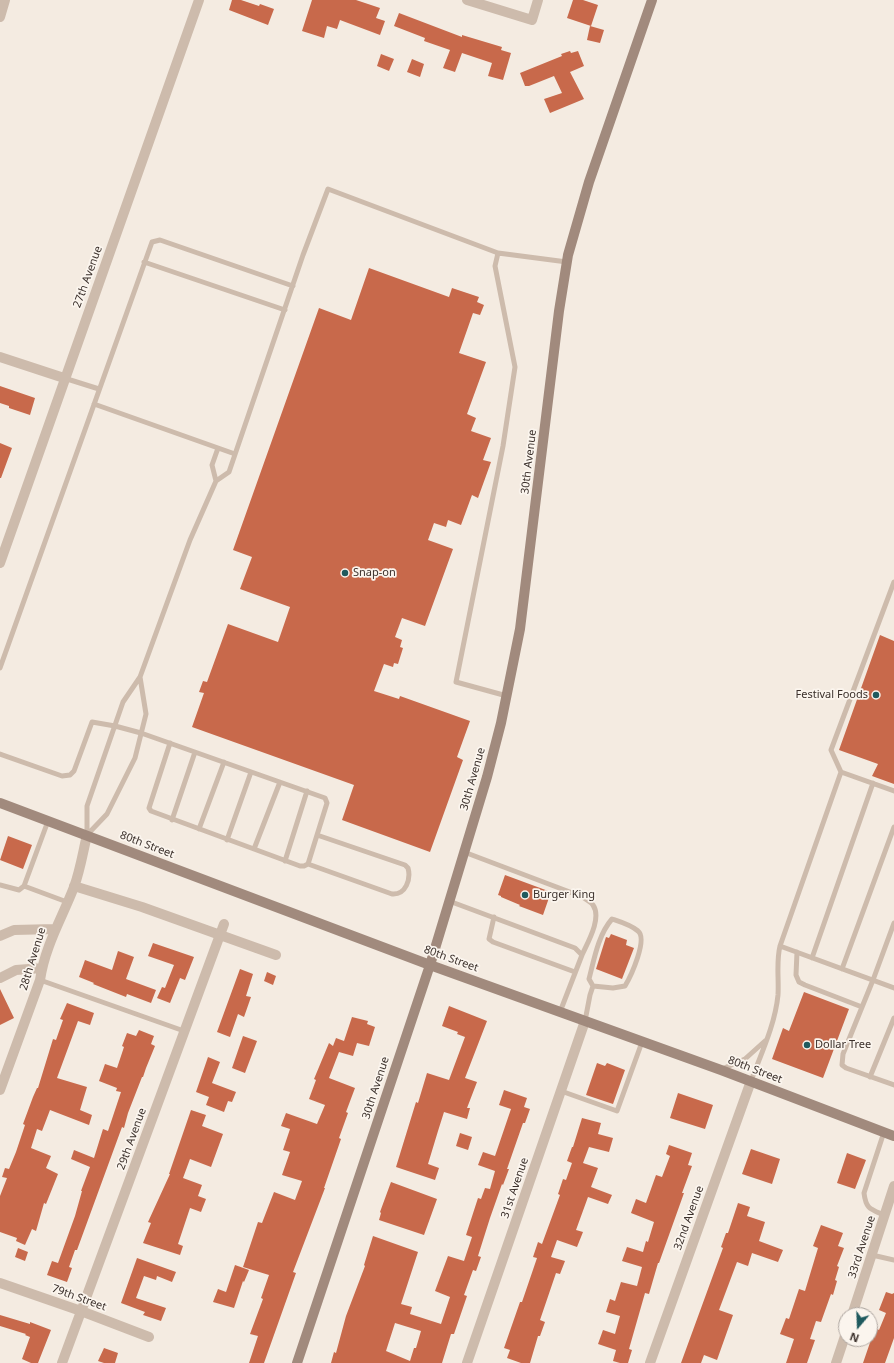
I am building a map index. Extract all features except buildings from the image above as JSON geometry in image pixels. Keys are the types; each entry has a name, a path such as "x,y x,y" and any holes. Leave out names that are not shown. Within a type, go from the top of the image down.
{"street":[{"path":"0,17 6,0"},
{"name":"27th Avenue","path":"0,563 64,378 199,0"},
{"path":"467,0 532,20 538,0"},
{"name":"30th Avenue","path":"297,1363 430,965 496,743 520,629 558,319 567,262 589,182 652,0"},
{"path":"0,357 64,378"},
{"name":"80th Street","path":"0,803 430,965 751,1081 894,1136"},
{"name":"28th Avenue","path":"0,1090 40,980 42,968 55,929 74,886 87,835"},
{"path":"74,886 142,907 276,955"},
{"name":"29th Avenue","path":"62,1363 224,924"},
{"path":"0,936 14,930 55,929"},
{"path":"0,978 16,970 42,968"},
{"name":"31st Avenue","path":"467,1363 585,1021"},
{"name":"32nd Avenue","path":"650,1363 751,1081"},
{"name":"33rd Avenue","path":"855,1307 894,1186"},
{"name":"79th Street","path":"0,1284 81,1311 149,1337"},
{"path":"836,1363 841,1347"}],"lane":[{"path":"87,835 87,806 123,702 140,677 190,540 216,482 230,472 293,286 328,189 498,253 567,262"},
{"path":"0,668 152,242 160,240 293,286"},
{"path":"498,253 495,266 515,367 503,446 456,682 507,696"},
{"path":"144,262 285,310"},
{"path":"64,378 99,389"},
{"path":"94,404 235,454"},
{"path":"216,482 212,465 218,448"},
{"path":"751,1081 774,1017 778,995 777,957 780,946 841,772 831,750 894,582"},
{"path":"87,835 108,811 135,758 146,714 140,677"},
{"path":"0,754 62,776 67,776 74,771 92,722 141,733 307,791 325,798 327,801 308,864"},
{"path":"170,743 149,808 150,811 300,866 308,864 392,894 398,894 405,890 409,878 408,868 404,865 317,835"},
{"path":"172,820 195,752"},
{"path":"199,829 224,762"},
{"path":"227,840 251,772"},
{"path":"841,772 894,791"},
{"path":"254,849 280,782"},
{"path":"812,958 873,783"},
{"path":"285,860 307,791"},
{"path":"0,885 19,890 24,886 48,821"},
{"path":"842,969 894,827"},
{"path":"464,852 583,897 592,904 596,910 596,919 560,1012"},
{"path":"24,886 67,902"},
{"path":"449,901 575,948 582,954"},
{"path":"494,917 489,939 493,942 575,972"},
{"path":"612,919 627,924 639,931 642,940 632,974 625,986 613,988 593,986 589,980 598,946 608,924 612,919"},
{"path":"894,923 843,1054 842,1061 842,1065 846,1068 894,1085"},
{"path":"780,946 894,988"},
{"path":"797,952 796,975 799,982 805,986 862,1007"},
{"path":"40,980 184,1031"},
{"path":"585,1021 593,986"},
{"path":"870,1077 894,1018"},
{"path":"721,1070 745,1059 767,1038"},
{"path":"561,1092 617,1111 642,1042"},
{"path":"884,1132 864,1193 865,1203 871,1210 884,1215"},
{"path":"872,1255 894,1260"}],"place":[{"name":"Snap-on","path":"345,573"},
{"name":"Festival Foods","path":"876,695"},
{"name":"Burger King","path":"525,895"},
{"name":"Dollar Tree","path":"807,1045"}]}
